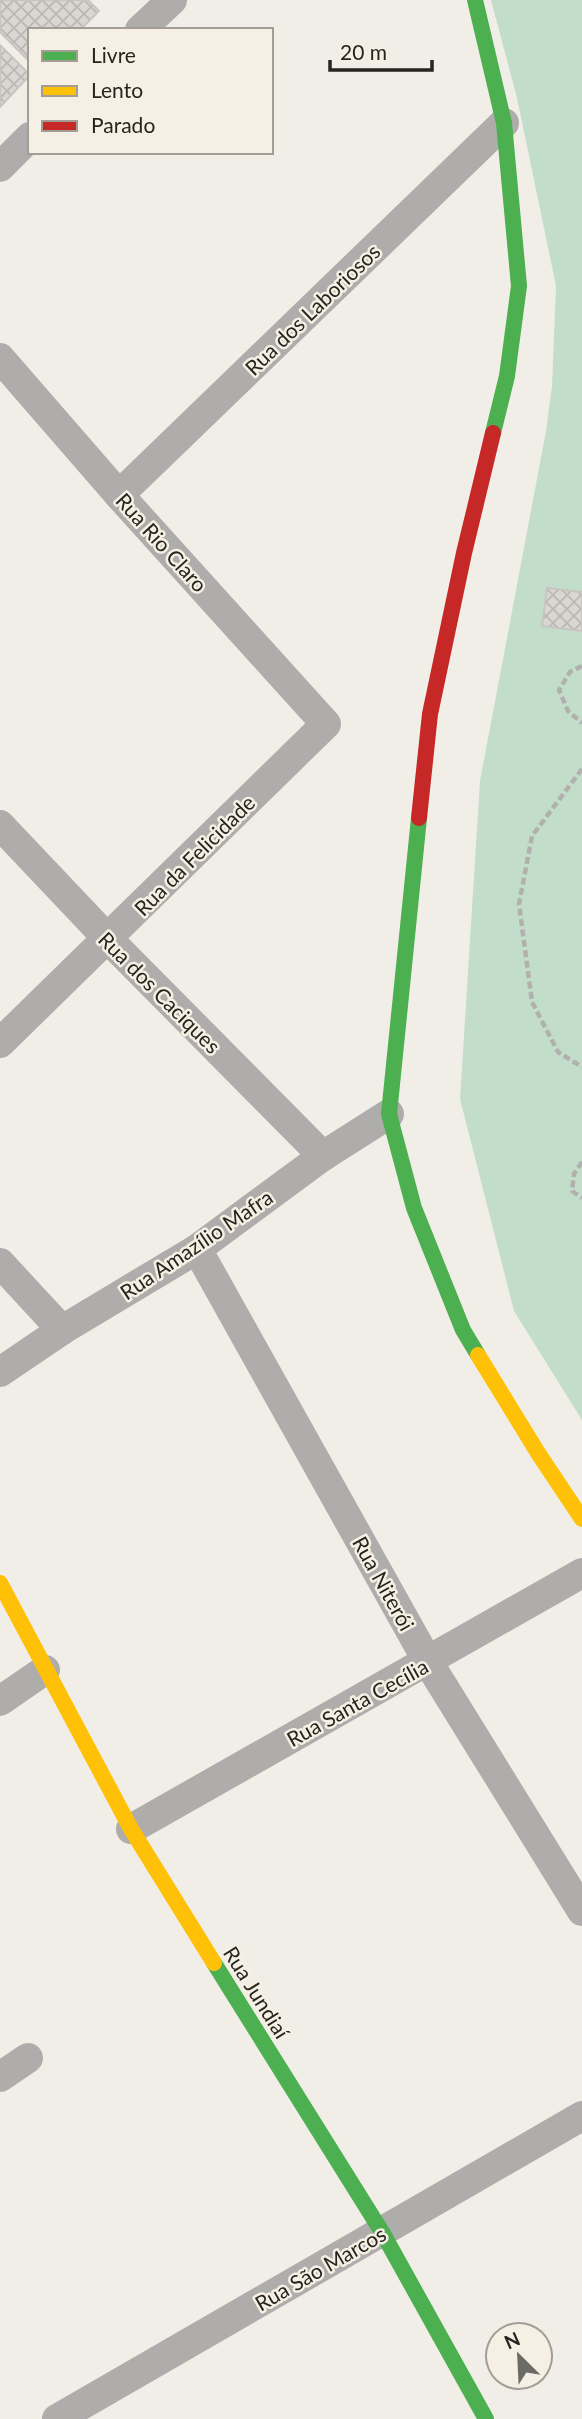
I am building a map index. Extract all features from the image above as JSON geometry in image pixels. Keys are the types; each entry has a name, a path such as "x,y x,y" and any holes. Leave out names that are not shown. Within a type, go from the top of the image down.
{"street":[{"path":"141,28 172,0"},
{"path":"475,0 504,123 519,286 507,376 464,553 430,714 389,1114 414,1208 463,1329 538,1454 582,1519"},
{"name":"Rua dos Laboriosos","path":"119,495 504,123"},
{"path":"0,167 28,139"},
{"name":"Rua Rio Claro","path":"0,358 119,495 326,724"},
{"name":"Rua da Felicidade","path":"0,1043 326,724"},
{"name":"Rua dos Caciques","path":"0,825 108,939 323,1156"},
{"name":"Rua Amazílio Mafra","path":"0,1372 62,1330 197,1249 323,1156 389,1114"},
{"name":"Rua Niterói","path":"197,1249 429,1662 582,1911"},
{"path":"0,1264 62,1330"},
{"name":"Rua Santa Cecília","path":"131,1829 582,1573"},
{"name":"Rua Jundiaí","path":"0,1583 131,1829 382,2232 486,2419"},
{"path":"0,1701 45,1670"},
{"path":"0,2077 28,2057"},
{"name":"Rua São Marcos","path":"57,2419 582,2116"}],"path":[{"path":"582,666 570,672 559,690 568,711 582,723"},
{"path":"582,769 532,836 519,904 532,1002 558,1052 582,1067"},
{"path":"582,1161 574,1174 572,1191 582,1198"}],"green space":[{"path":"491,0 582,0 582,1420 514,1311 460,1099 480,781 546,431 552,386 556,286 517,98"}],"building":[{"path":"0,0 88,0 99,11 82,28 28,28 28,60 0,32"},
{"path":"0,45 28,73 28,77 0,107"},
{"path":"547,588 582,592 582,631 542,626"}],"traffic: fast":[{"path":"475,0 504,123 519,286 507,376 493,433"},
{"path":"419,818 389,1114 414,1208 463,1330 478,1355"},
{"path":"214,1963 382,2232 486,2419"}],"traffic: slow":[{"path":"478,1355 582,1519"},
{"path":"0,1583 131,1829 214,1963"}],"traffic: jam":[{"path":"419,818 430,714 493,433"}]}
